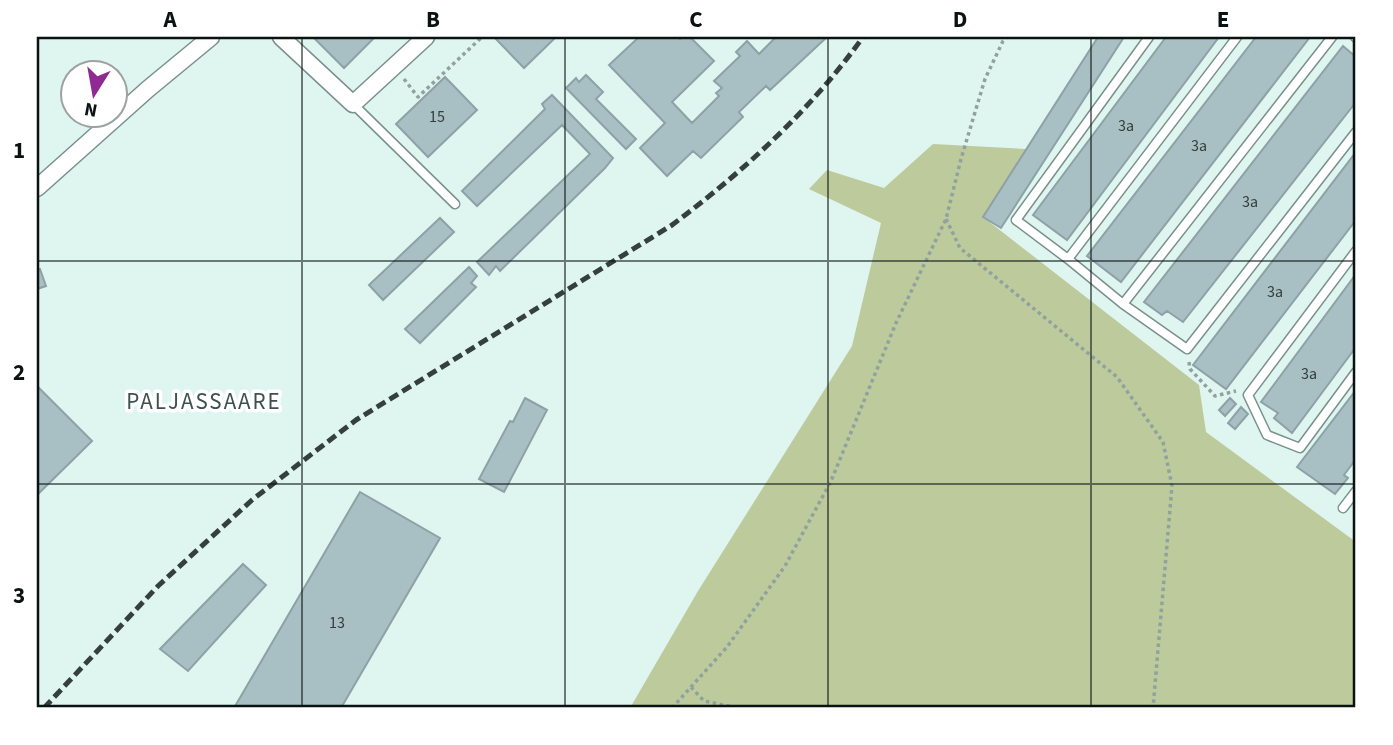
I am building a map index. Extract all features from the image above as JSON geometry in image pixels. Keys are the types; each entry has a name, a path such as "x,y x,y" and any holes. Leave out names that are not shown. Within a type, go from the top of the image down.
{"street":[{"path":"37,188 211,37"},
{"path":"281,37 353,104 426,37"}],"lane":[{"path":"1149,37 1016,220 1187,349 1356,132"},
{"path":"1069,259 1237,37"},
{"path":"1124,304 1332,37"},
{"path":"353,104 455,204"},
{"path":"1356,251 1248,395 1267,435 1300,447 1356,372"},
{"path":"1343,508 1356,491"}],"path":[{"path":"395,66 418,97 482,37"},
{"path":"672,708 727,647 785,566 831,481 896,323 946,219 985,79 1007,37"},
{"path":"946,219 960,248 1116,377 1164,442 1172,486 1153,708"},
{"path":"1187,349 1190,369 1215,396 1236,391 1248,395"},
{"path":"691,687 705,701 738,708"}],"green space":[{"path":"933,144 1026,149 983,217 1199,385 1206,432 1356,542 1356,708 630,708 698,591 852,346 881,223 809,189 827,170 884,188"}],"building":[{"path":"313,37 375,37 344,68"},
{"path":"494,37 556,37 524,68"},
{"path":"639,37 690,37 714,61 672,102 692,123 719,96 716,93 722,88 714,81 740,56 736,52 747,41 759,54 774,37 827,37 770,90 766,86 739,112 743,117 701,158 693,151 667,176 640,148 665,123 609,65"},
{"path":"1098,37 1124,37 1001,228 983,217"},
{"path":"1166,37 1219,37 1067,240 1033,215"},
{"path":"1256,37 1310,37 1121,282 1087,256"},
{"path":"1343,46 1356,57 1356,102 1183,322 1167,311 1162,315 1144,302"},
{"path":"586,75 603,92 596,99 636,139 626,149 566,88 576,78 579,82"},
{"path":"445,77 477,110 428,157 396,124"},
{"path":"552,95 613,158 500,271 496,266 489,275 477,262 590,154 562,125 477,206 462,191 545,109 542,104"},
{"path":"1356,152 1356,220 1226,389 1193,365"},
{"path":"440,218 454,232 383,300 369,285"},
{"path":"469,267 477,276 471,283 476,287 420,343 405,329"},
{"path":"40,269 46,286 37,289 37,270"},
{"path":"1356,274 1356,347 1292,433 1274,418 1278,413 1261,402"},
{"path":"37,386 92,441 37,495"},
{"path":"1356,390 1356,459 1344,475 1348,478 1335,494 1297,467"},
{"path":"525,398 547,410 504,492 479,479"},
{"path":"1230,398 1236,404 1225,416 1219,410"},
{"path":"1241,407 1248,414 1235,429 1228,423"},
{"path":"360,492 440,538 341,708 234,708"},
{"path":"243,564 266,585 188,671 160,649"}],"railway":[{"path":"44,708 158,586 252,500 356,420 672,225 725,183 775,138 821,90 863,37"}],"district":[{"name":"PALJASSAARE","path":"204,401"}]}
